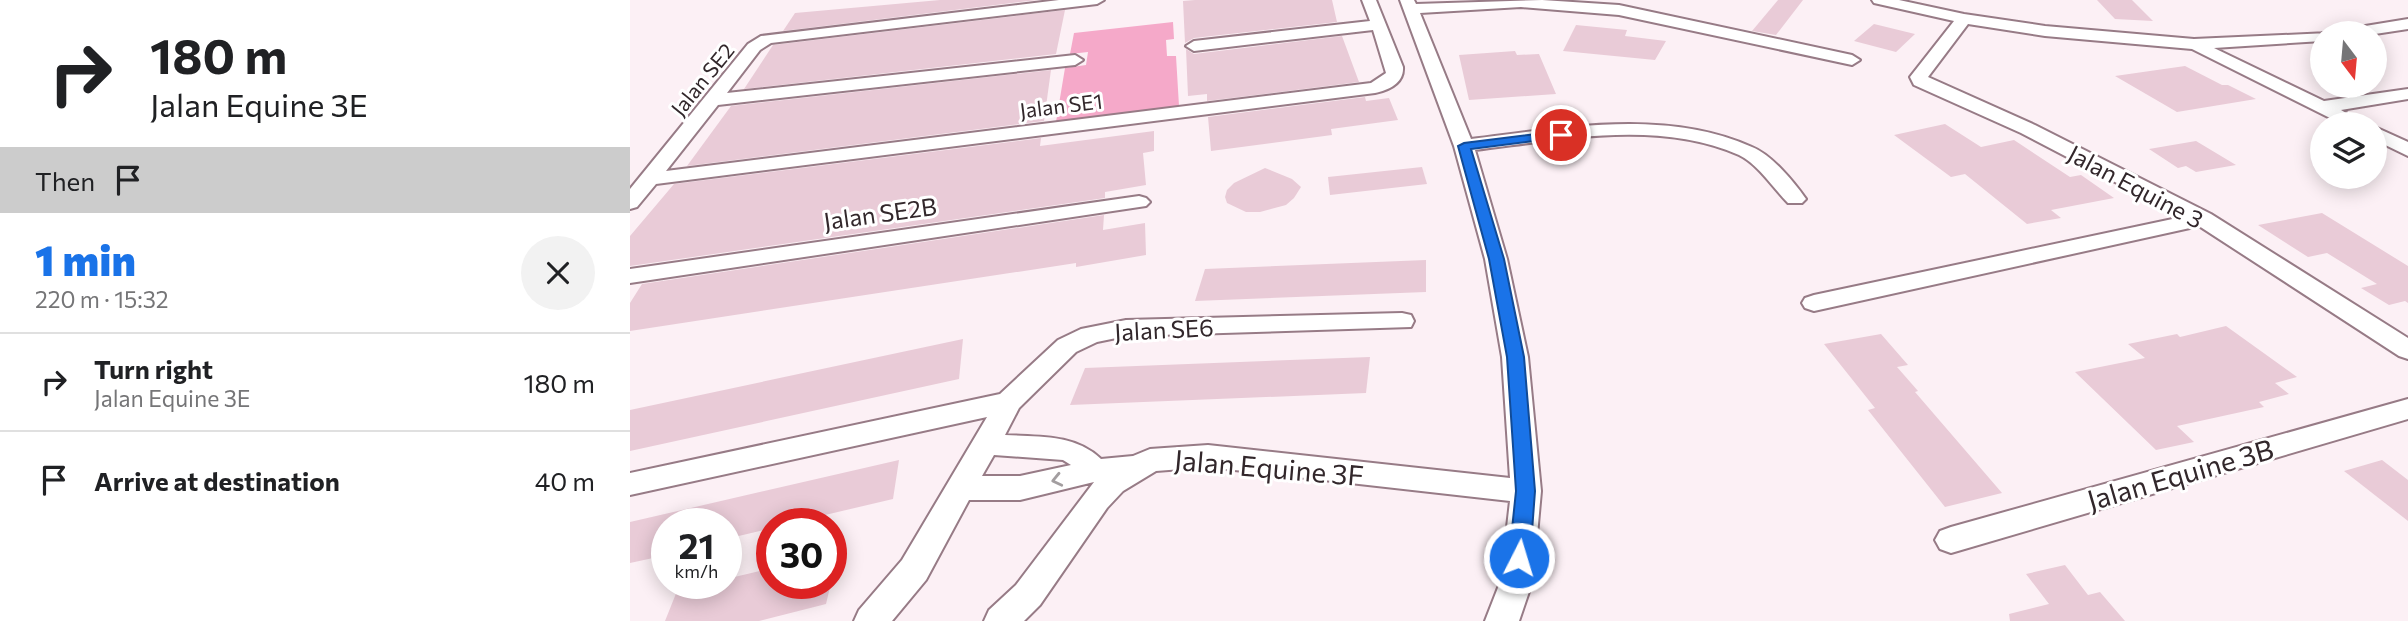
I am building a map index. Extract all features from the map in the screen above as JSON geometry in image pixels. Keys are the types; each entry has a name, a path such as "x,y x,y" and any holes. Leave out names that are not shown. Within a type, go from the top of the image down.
{"street":[{"name":"Jalan SE2","path":"649,179 754,47 767,39 1097,0"},
{"name":"Jalan SE1","path":"649,179 1375,88 1388,82 1395,74 1369,0"},
{"path":"1879,0 1964,19 2045,31 2194,44 2310,37"},
{"path":"1502,621 1517,580 1526,491 1515,357 1496,259 1464,146 1408,5 1521,3 1606,9 1852,60"},
{"name":"Jalan Equine 3","path":"1964,19 1919,77 1920,81 2028,129 2203,219 2408,350"},
{"path":"2387,27 2408,24"},
{"path":"1194,46 1378,25"},
{"path":"2194,44 2332,112"},
{"path":"710,100 1075,60"},
{"path":"2322,107 2408,94"},
{"path":"1464,146 1632,130 1669,132 1746,151 1757,158 1795,200"},
{"path":"2387,139 2408,150"},
{"path":"630,203 649,179"},
{"name":"Jalan SE2B","path":"630,276 1139,202"},
{"path":"1814,303 2203,219"},
{"name":"Jalan SE6","path":"871,621 914,570 943,523 1009,402 1066,346 1090,335 1126,328 1402,321"},
{"path":"630,484 1009,402"},
{"name":"Jalan Equine 3B","path":"1951,540 2408,409"},
{"path":"984,444 1067,450 1080,456 1095,471"},
{"name":"Jalan Equine 3F","path":"1001,621 1028,595 1096,500 1112,483 1134,467 1150,460 1208,456 1526,491"},
{"path":"960,488 1020,488 1095,471 1134,467"}],"shaded area":[{"path":"1173,22 1174,39 1166,40 1167,56 1176,56 1179,106 1056,122 1065,68 1086,65 1088,52 1070,54 1074,33"}],"building":[{"path":"940,0 1037,0 783,31 795,13"},
{"path":"1332,0 1337,22 1194,38 1185,43 1183,1"},
{"path":"1778,0 1803,0 1776,35 1752,31"},
{"path":"2097,0 2132,0 2153,21 2115,19"},
{"path":"1065,10 1056,54 744,89 773,45"},
{"path":"1874,24 1915,34 1896,52 1854,41"},
{"path":"1576,25 1627,30 1625,36 1666,41 1655,60 1563,51"},
{"path":"1342,36 1359,82 1207,101 1207,94 1188,96 1186,49 1194,54"},
{"path":"1515,51 1517,55 1539,54 1556,94 1469,100 1459,55"},
{"path":"2185,66 2256,99 2177,112 2115,76"},
{"path":"1051,70 1044,121 687,166 731,106"},
{"path":"1365,97 1366,101 1389,98 1398,120 1331,129 1332,135 1211,151 1208,117"},
{"path":"1945,124 1981,147 2014,140 2070,177 2081,175 2114,198 2051,210 2061,218 2027,224 1965,174 1951,177 1894,135"},
{"path":"1154,131 1154,151 1143,153 1146,185 1105,192 1105,198 630,266 630,236 674,184 1041,138 1040,146"},
{"path":"2196,141 2236,165 2196,172 2186,166 2178,168 2149,149"},
{"path":"1422,167 1427,184 1330,195 1328,177"},
{"path":"1265,168 1292,179 1301,187 1294,198 1286,205 1260,212 1246,212 1227,203 1227,190 1234,183"},
{"path":"2322,213 2408,266 2408,303 2405,301 2389,305 2361,288 2377,284 2327,253 2308,257 2258,225"},
{"path":"1104,215 1103,230 1145,223 1146,255 1076,267 1076,263 630,331 630,303 642,284"},
{"path":"1426,260 1426,292 1195,301 1205,269"},
{"path":"2226,326 2297,377 2275,383 2289,394 2259,402 2264,407 2177,426 2194,442 2156,450 2075,372 2145,358 2128,344 2177,334 2180,337"},
{"path":"1881,334 1908,365 1897,367 1918,391 1915,392 2002,493 1945,507 1868,410 1875,408 1824,344"},
{"path":"963,339 959,379 630,451 630,410"},
{"path":"1370,357 1366,393 1070,405 1085,368"},
{"path":"899,460 893,499 847,510 756,508 756,532 742,535 742,508 691,508"},
{"path":"2382,460 2408,480 2408,521 2344,471"},
{"path":"651,517 651,558 630,563 630,522"},
{"path":"2065,565 2088,595 2100,592 2125,621 2010,621 2009,614 2049,604 2026,574"},
{"path":"756,572 756,599 827,599 826,604 759,621 665,621 674,599 742,599 742,575"}],"route":[{"path":"1519,558 1526,491 1515,357 1496,259 1464,146 1561,135"}]}
